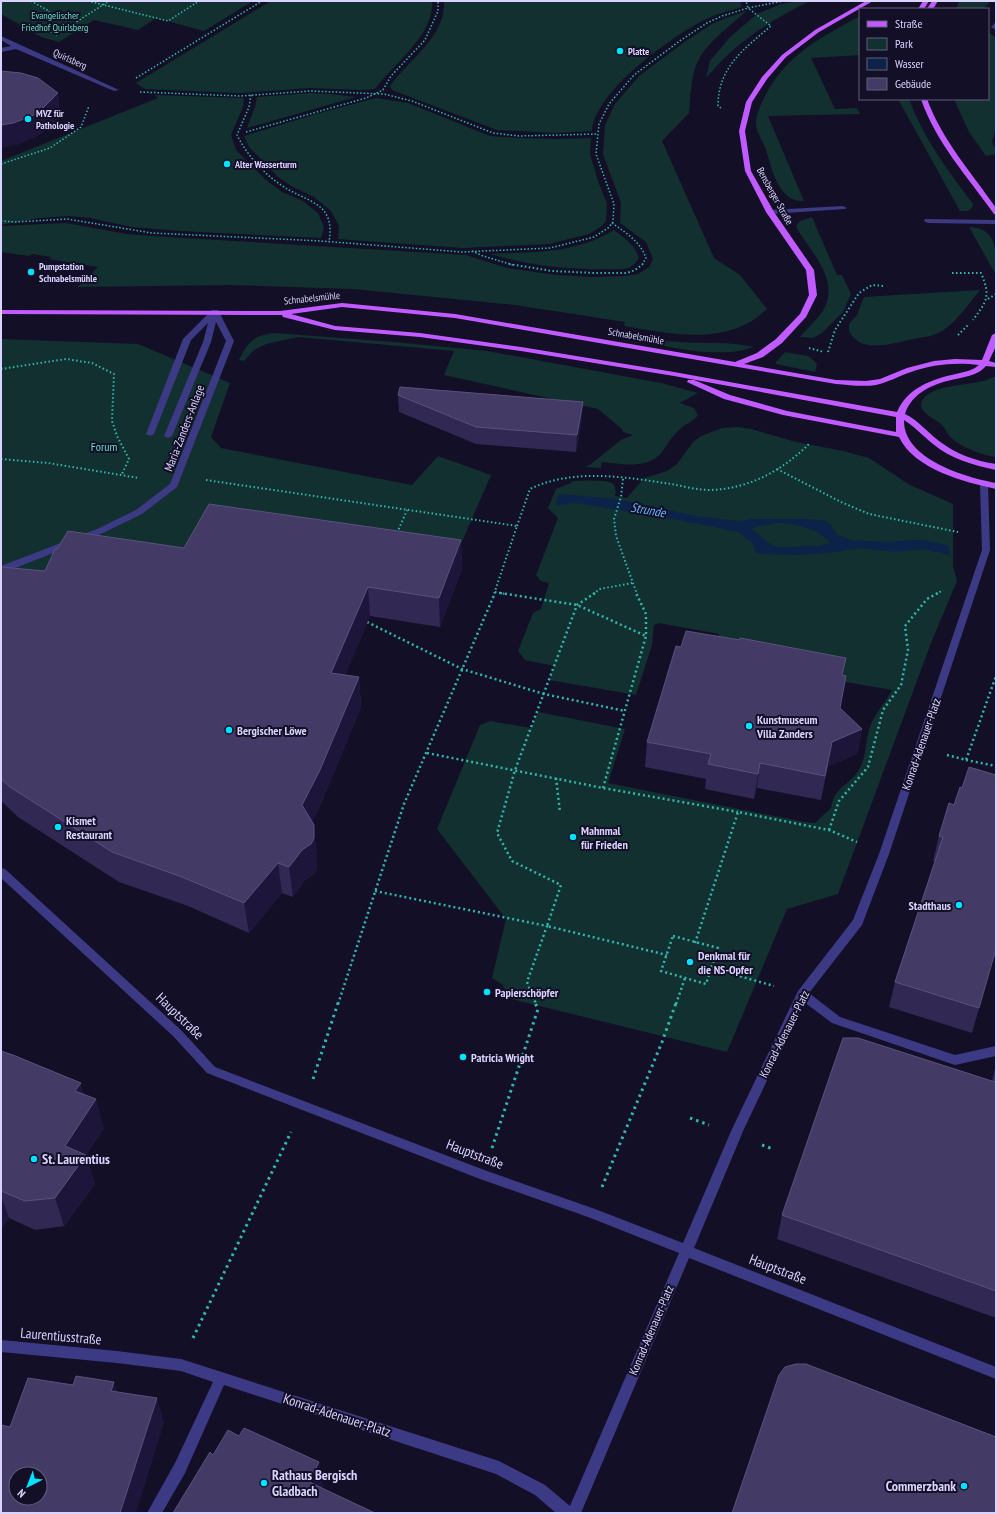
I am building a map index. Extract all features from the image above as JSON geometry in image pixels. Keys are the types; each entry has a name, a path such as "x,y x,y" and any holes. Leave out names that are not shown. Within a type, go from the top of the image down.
{"main road":[{"name":"Bensberger Straße","path":"734,365 760,355 779,341 803,314 813,295 810,270 770,212 748,171 742,131 749,102 764,78 784,56 817,31 870,1"},
{"path":"924,100 928,113 955,156 996,212"},
{"name":"Schnabelsmühle","path":"1,312 280,313 342,305 455,316 536,329 734,365 836,382 863,384 882,381 913,368 934,363 954,361 996,365"},
{"name":"Schnabelsmühle","path":"280,313 335,328 420,335 674,374 900,415 908,418 916,424 929,438 963,459 984,465 996,466"},
{"path":"996,336 985,363 979,369 971,373 928,385 916,393 902,408 898,424 900,436 906,444 922,458 947,472 984,484 996,486"},
{"name":"Schnabelsmühle","path":"674,374 728,397 764,407 786,413 900,436"}],"street":[{"path":"996,24 994,27 996,28"},
{"name":"Quirlsberg","path":"1,38 116,90"},
{"path":"1,50 17,46"},
{"path":"770,212 843,208"},
{"path":"928,221 996,222"},
{"path":"150,434 187,339 215,312"},
{"path":"168,436 207,342 215,312"},
{"name":"Maria-Zanders-Anlage","path":"1,569 10,567 120,522 139,512 176,481 230,341 215,312"},
{"name":"Konrad-Adenauer-Platz","path":"574,1513 738,1129 802,994 858,922 884,854 986,550 984,484"},
{"name":"Hauptstraße","path":"1,872 177,1033 211,1070 484,1175 592,1214 685,1251 751,1275 996,1373"},
{"path":"802,994 836,1020 955,1060 996,1051"},
{"name":"Laurentiusstraße","path":"1,1346 117,1357"},
{"name":"Konrad-Adenauer-Platz","path":"117,1357 180,1365 499,1468 540,1490 567,1513"},
{"path":"154,1513 180,1468 221,1378"}],"path":[{"path":"31,1 49,11 52,38 109,1"},
{"path":"88,1 168,21 199,1"},
{"path":"246,132 366,98 384,90 391,76 425,40 438,11 438,1"},
{"path":"723,109 718,106 717,98 723,74 743,49 771,26 748,8 746,1"},
{"path":"1,221 15,222 67,219 152,233 329,242 462,252 550,248 594,237 608,228 612,223 614,204 596,154 599,124 609,104 634,75 681,40 707,23 722,16 748,8 783,1"},
{"path":"116,90 196,95 251,95 310,91 384,94 412,101 494,133 519,136 598,134"},
{"path":"251,95 249,107 237,135 243,148 272,178 288,189 309,199 325,212 332,226 329,242"},
{"path":"472,251 510,264 559,272 624,273 633,271 642,265 646,258 643,250 639,244 612,223"},
{"path":"952,273 981,273 988,288 988,299"},
{"path":"828,352 835,330 843,320 859,293 872,285 884,286"},
{"path":"973,320 988,299 996,294"},
{"path":"1,369 66,358 92,363 114,374 112,420 117,436 129,459 122,474"},
{"path":"180,1365 304,1106 404,804 495,592 530,489 550,481 576,477 623,478 699,489 715,489 742,485 758,480 777,469 804,449 813,439"},
{"path":"1,459 48,463 122,474 407,510 517,526"},
{"path":"777,469 841,502 869,514 986,538"},
{"path":"603,788 646,636 646,614 632,583 616,536 614,519 621,497 623,478"},
{"path":"395,536 407,510"},
{"path":"829,830 839,801 868,767 883,710 901,685 908,650 905,626 927,599 950,586 976,580"},
{"path":"484,1175 538,1009 527,982 561,885 512,861 496,833 515,770 577,605 600,589 632,583"},
{"path":"495,592 577,605 646,636"},
{"path":"367,622 462,669 544,694 625,711"},
{"path":"966,760 996,676"},
{"path":"919,747 966,760 996,766"},
{"path":"427,753 603,788 829,830 884,854"},
{"path":"556,778 560,812"},
{"path":"695,943 738,812"},
{"path":"375,891 547,926 667,955"},
{"path":"673,936 695,943 718,948 706,984 661,971 673,936"},
{"path":"711,968 802,994"},
{"path":"592,1214 662,1042 685,978"}],"green space":[{"name":"Evangelischer Friedhof Quirlsberg","path":"1,1 253,1 204,31 156,18 138,30 94,20 59,42 41,37 1,14"},
{"path":"271,1 432,1 431,14 427,26 420,37 375,89 361,90 310,88 240,93 145,89 136,83"},
{"path":"444,1 740,1 742,7 704,20 654,52 636,67 606,99 596,115 592,131 557,133 497,130 392,90 390,86 433,37 443,14"},
{"path":"810,1 754,34 717,65 706,78 710,61 730,37 757,14 781,4"},
{"path":"959,1 991,1 984,8 956,8"},
{"path":"747,11 708,46 699,59 691,86 689,113 662,141 714,258 740,275 767,309 752,321 735,329 699,335 680,334 624,326 625,322 515,305 353,289 232,285 77,287 98,267 49,259 51,257 32,254 29,256 1,252 1,226 66,223 127,234 151,236 466,255 507,268 557,275 593,277 638,274 649,267 653,259 646,242 620,223 621,203 603,154 605,125 615,104 639,76 686,41 712,24"},
{"path":"859,17 859,55 811,58 835,109 857,108 860,114 768,116 804,201 798,201 788,197 778,184 756,127 756,118 764,98 782,70 805,49"},
{"path":"989,33 996,38 996,128 992,142 996,150 996,154 986,156 969,132 954,100 989,100"},
{"path":"310,93 356,97 247,128 257,97"},
{"path":"155,95 244,98 243,107 231,135 236,150 266,180 282,192 303,201 318,213 324,227 321,238 180,231 132,227 90,218 69,216 39,218 1,225 1,161 158,98"},
{"path":"376,98 408,103 490,136 558,139 591,138 590,154 607,204 606,221 602,226 589,234 549,244 463,248 338,239 339,226 331,211 314,197 293,187 278,177 249,147 244,136 316,114"},
{"path":"899,100 909,100 929,141 973,204 972,208 968,211 960,211"},
{"path":"812,217 837,275 842,275 851,294 843,312 822,333 813,338 800,337 823,311 829,290 827,279 818,259 796,226 800,221"},
{"path":"969,227 978,228 985,231 990,236 995,249 996,275"},
{"path":"614,230 632,245 639,258 628,268 560,268 532,264 490,254 538,252 569,248 599,238"},
{"path":"980,290 955,321 934,335 878,346 861,343 854,338 849,331 849,324 857,315 864,297"},
{"path":"274,333 487,351 661,383 698,393 680,403 694,408 698,415 676,432 656,458 642,464 602,462 601,468 585,467 591,464 621,440 633,435 623,432 622,429 598,409 444,375 454,351 298,337 266,344 254,350 244,361 239,360 245,348 252,340"},
{"path":"621,333 657,340 689,343 726,343 754,347 739,351 705,352 669,347 619,337"},
{"name":"Forum","path":"1,339 138,344 230,383 211,437 221,448 412,485 438,456 491,475 451,567 196,564 1,586"},
{"path":"785,352 808,356 811,358 817,364 815,372 776,364"},
{"path":"996,377 996,457 972,450 955,441 950,437 941,424 924,411 921,405 925,397 941,388 975,383"},
{"path":"738,427 751,429 796,442 843,451 869,458 910,485 953,504 953,566 957,581 931,643 838,894 787,909 727,1052 507,998 503,985 492,978 506,919 437,829 480,725 490,721 531,728 538,712 625,729 608,783 805,822 815,823 831,808 837,792 856,774 860,768 871,724 892,690 713,659 719,634 659,623 654,625 652,645 636,695 549,680 554,666 525,660 518,651 533,613 541,609 549,583 541,581 536,575 558,518 548,508 556,489 571,483 572,481 605,481 614,485 616,490 615,496 627,498 644,478 667,471 677,464 693,442 701,436 722,428"}],"water":[{"name":"Strunde","path":"559,494 617,499 696,516 739,521 753,519 811,519 825,521 831,525 838,535 851,540 889,542 924,540 949,546 950,555 923,549 896,552 861,548 828,553 798,555 760,554 755,552 753,543 738,532 678,520 576,503 555,504","holes":["780,523 807,528 820,534 830,543 818,546 776,547 767,542 753,530 754,527"]}],"building":[{"path":"1,71 21,73 38,78 58,93 43,108 32,116 13,123 1,125"},
{"path":"400,387 583,402 577,435 476,427 398,395"},
{"path":"209,504 461,540 439,598 368,587 331,673 359,677 320,770 302,805 314,825 314,838 311,844 302,850 289,867 278,863 244,903 182,877 112,852 10,787 1,779 1,567 45,571 55,549 57,549 68,531 184,548"},
{"name":"Kunstmuseum Villa Zanders","path":"686,631 740,640 740,638 846,658 842,675 846,676 840,708 862,729 832,742 825,776 760,763 758,774 708,764 711,754 647,742 676,646 681,647"},
{"name":"Stadthaus","path":"969,767 996,775 996,949 979,1008 895,982 943,837 939,836 949,803 954,805"},
{"path":"843,1038 858,1038 995,1082 996,1076 996,1291 782,1215"},
{"name":"St. Laurentius","path":"1,1051 81,1083 75,1091 96,1099 65,1146 86,1155 55,1198 25,1201 1,1191"},
{"path":"796,1364 806,1364 996,1437 996,1513 732,1513 779,1375 785,1367"},
{"path":"76,1376 114,1382 111,1391 157,1398 120,1513 1,1513 1,1425 10,1427 28,1378 73,1385"},
{"path":"244,1428 319,1462 309,1482 375,1513 173,1513 210,1452 213,1455 228,1430 239,1436"}],"place":[{"name":"Platte","path":"620,51"},
{"name":"MVZ für Pathologie","path":"28,119"},
{"name":"Alter Wasserturm","path":"227,164"},
{"name":"Pumpstation Schnabelsmühle","path":"31,272"},
{"name":"Kunstmuseum Villa Zanders","path":"749,726"},
{"name":"Bergischer Löwe","path":"229,730"},
{"name":"Kismet Restaurant","path":"58,827"},
{"name":"Mahnmal für Frieden","path":"573,837"},
{"name":"Stadthaus","path":"959,905"},
{"name":"Denkmal für die NS-Opfer","path":"690,962"},
{"name":"Papierschöpfer","path":"487,992"},
{"name":"Patricia Wright","path":"463,1057"},
{"name":"St. Laurentius","path":"34,1159"},
{"name":"Rathaus Bergisch Gladbach","path":"264,1483"},
{"name":"Commerzbank","path":"964,1486"}]}
